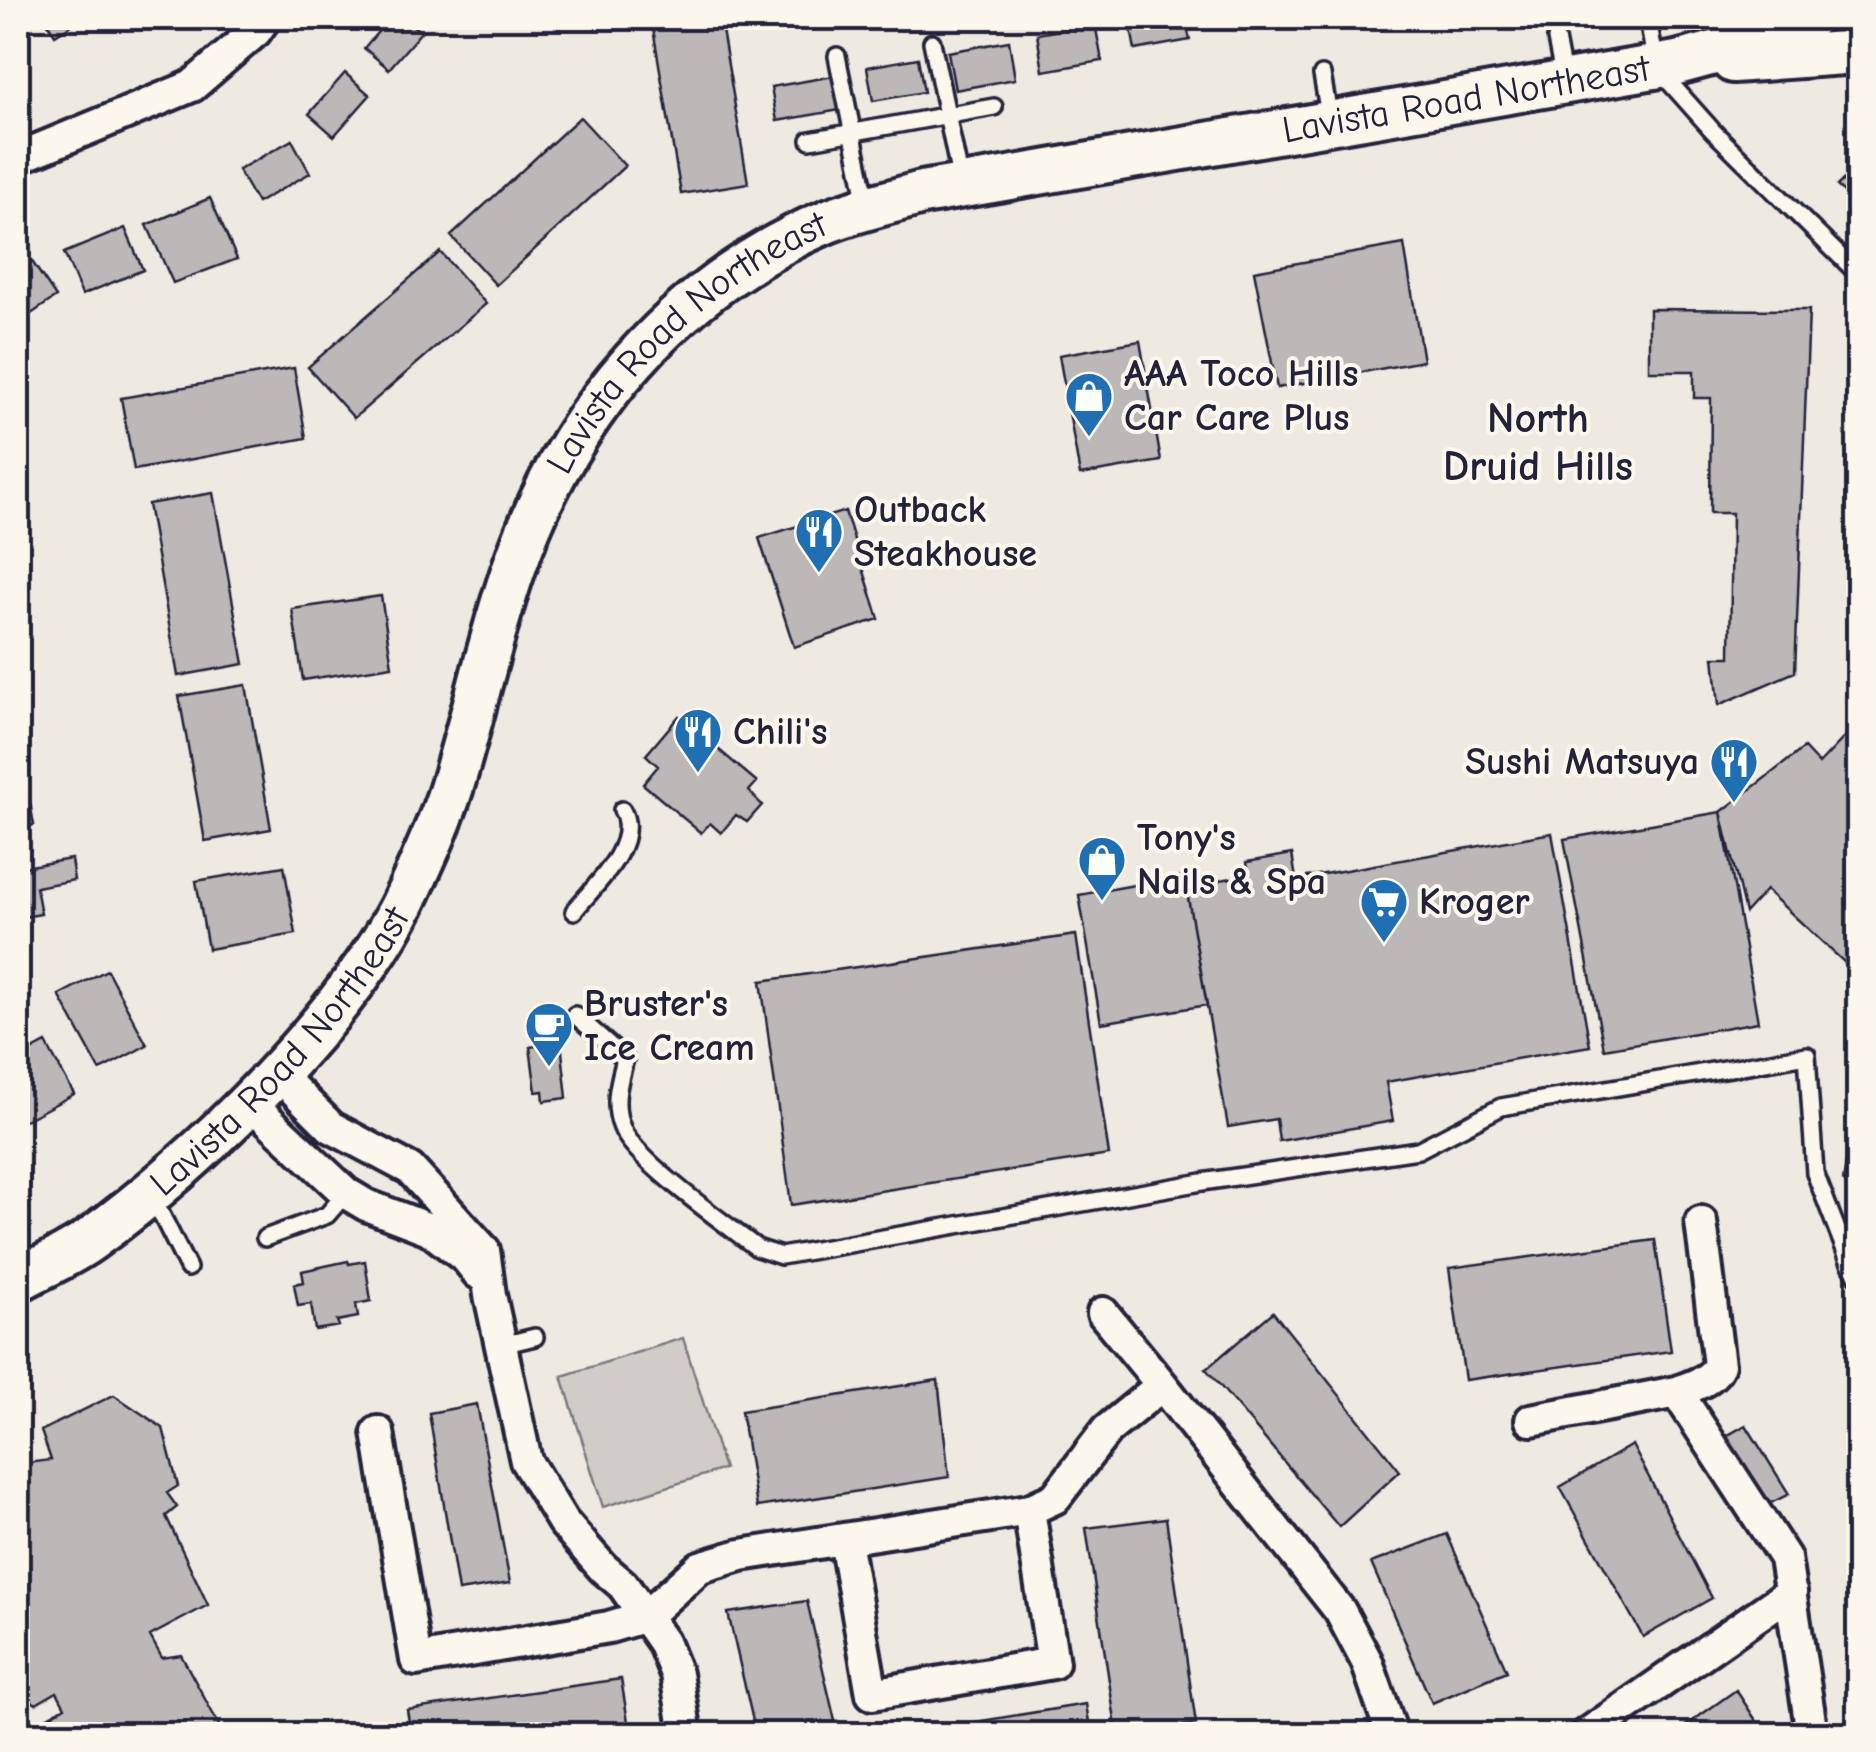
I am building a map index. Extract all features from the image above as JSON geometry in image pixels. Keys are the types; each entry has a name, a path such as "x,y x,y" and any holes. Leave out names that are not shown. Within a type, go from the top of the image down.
{"main road":[{"name":"Lavista Road Northeast","path":"18,1280 88,1242 150,1192 262,1086 358,976 407,895 451,790 507,591 543,493 604,393 657,334 726,278 828,221 868,208 962,186 1667,65 1748,32 1809,18"},
{"path":"1667,65 1858,52"}],"street":[{"path":"18,158 192,86 256,31 265,18"},
{"path":"262,1086 410,1169 484,1250 526,1461 563,1522 582,1546 623,1584 664,1642 676,1674 686,1734"},
{"path":"262,1086 346,1193 366,1206 429,1229 467,1259 490,1295"},
{"path":"1531,1420 1677,1392 1714,1374 1719,1365 1701,1222"},
{"path":"1103,1313 1340,1612 1367,1662 1392,1734"},
{"path":"378,1432 416,1660 609,1627 646,1616 700,1567 741,1554 1029,1510 1055,1498 1107,1430 1162,1385"},
{"path":"1677,1392 1785,1558 1812,1734"},
{"path":"845,1540 872,1694 1053,1664 1029,1510"},
{"path":"1586,1734 1791,1592"}],"lane":[{"path":"1649,24 1667,65 1713,131 1858,274"},
{"path":"1556,39 1565,84"},
{"path":"932,42 962,186"},
{"path":"837,56 868,208"},
{"path":"1322,75 1330,121"},
{"path":"810,140 994,107"},
{"path":"574,910 608,870 622,844 628,831 622,810"},
{"path":"575,1015 625,1058 616,1098 622,1128 636,1151 757,1248 781,1256 1164,1188 1418,1150 1501,1106 1807,1055 1815,1172 1858,1277"},
{"path":"150,1192 188,1268"},
{"path":"265,1238 327,1214 346,1193"},
{"path":"502,1346 535,1338"}],"shaded area":[{"path":"683,1338 724,1469 603,1507 562,1376"}],"building":[{"path":"45,18 83,18 55,35"},
{"path":"390,18 403,18 421,32 389,69 364,48"},
{"path":"720,18 748,183 681,194 652,23"},
{"path":"1070,18 1094,18 1102,61 1043,71 1037,34 1072,28"},
{"path":"1129,18 1185,18 1190,40 1135,50"},
{"path":"1009,41 1015,79 955,90 948,52"},
{"path":"918,58 924,92 873,101 867,67"},
{"path":"345,73 370,95 334,136 309,114"},
{"path":"834,76 840,110 777,121 771,87"},
{"path":"580,117 625,166 496,285 451,236"},
{"path":"292,140 310,173 257,203 238,170"},
{"path":"1858,165 1858,204 1837,186"},
{"path":"210,198 237,259 173,283 147,225"},
{"path":"125,228 143,270 82,295 64,253"},
{"path":"1404,244 1423,361 1277,388 1254,271"},
{"path":"440,252 486,304 354,418 308,367"},
{"path":"31,260 56,297 18,323 18,269"},
{"path":"1649,309 1809,310 1795,672 1719,705 1714,657 1730,657 1732,513 1710,513 1711,398 1694,398 1694,371 1649,371"},
{"path":"1140,341 1161,461 1080,475 1059,355"},
{"path":"294,368 306,438 134,470 121,398"},
{"path":"213,493 244,664 178,676 148,504"},
{"path":"845,511 879,619 794,647 759,538"},
{"path":"381,596 392,666 303,680 292,609"},
{"path":"246,685 271,829 205,841 179,696"},
{"path":"679,716 757,782 749,791 762,805 747,822 736,815 721,833 710,823 701,833 643,784 658,766 646,755"},
{"path":"1858,723 1858,975 1766,890 1745,913 1721,812 1804,748 1819,764"},
{"path":"25,775 34,825 18,828 18,776"},
{"path":"1721,812 1758,1022 1604,1049 1564,839"},
{"name":"Kroger","path":"1552,833 1590,1046 1386,1082 1393,1121 1279,1141 1276,1119 1228,1127 1186,886 1249,875 1247,862 1292,854 1296,879"},
{"path":"71,859 74,880 36,887 41,914 18,918 18,868"},
{"path":"284,866 296,934 208,949 196,881"},
{"path":"1184,876 1207,1005 1101,1023 1079,895"},
{"path":"1076,935 1109,1155 791,1205 761,981"},
{"path":"107,970 147,1045 100,1070 59,995"},
{"name":"Bruster's Ice Cream","path":"561,1042 567,1098 544,1101 543,1091 536,1092 530,1047"},
{"path":"46,1043 74,1094 18,1124 18,1058"},
{"path":"1858,1056 1858,1078 1848,1069"},
{"path":"1852,1127 1858,1133 1858,1196 1843,1181"},
{"path":"1655,1240 1671,1351 1465,1380 1449,1268"},
{"path":"365,1261 371,1301 356,1304 358,1317 337,1321 339,1326 315,1330 311,1304 298,1306 294,1284 304,1282 302,1271"},
{"path":"1273,1312 1400,1471 1339,1527 1206,1369"},
{"path":"938,1380 949,1477 757,1507 741,1411"},
{"path":"114,1395 163,1428 178,1486 167,1493 177,1507 166,1516 208,1605 150,1636 162,1658 181,1655 224,1734 18,1734 65,1707 57,1692 36,1704 18,1687 18,1464 51,1460 41,1431"},
{"path":"477,1404 510,1583 458,1591 429,1413"},
{"path":"1746,1425 1789,1494 1765,1506 1721,1439"},
{"path":"1632,1445 1712,1598 1643,1637 1560,1487"},
{"path":"1166,1518 1196,1724 1117,1734 1086,1528"},
{"path":"1447,1534 1507,1671 1432,1703 1371,1563"},
{"path":"807,1601 838,1734 756,1734 728,1613"},
{"path":"621,1679 630,1734 411,1734 407,1710"},
{"path":"1736,1690 1765,1734 1674,1734"},
{"path":"1086,1704 1091,1734 901,1734"}],"place":[{"name":"AAA Toco Hills Car Care Plus","path":"1089,438"},
{"name":"Outback Steakhouse","path":"819,574"},
{"name":"Chili's","path":"698,774"},
{"name":"Sushi Matsuya","path":"1734,804"},
{"name":"Tony's Nails & Spa","path":"1102,902"},
{"name":"Kroger","path":"1384,944"},
{"name":"Bruster's Ice Cream","path":"549,1068"}],"district":[{"name":"North Druid Hills","path":"1538,442"}]}
